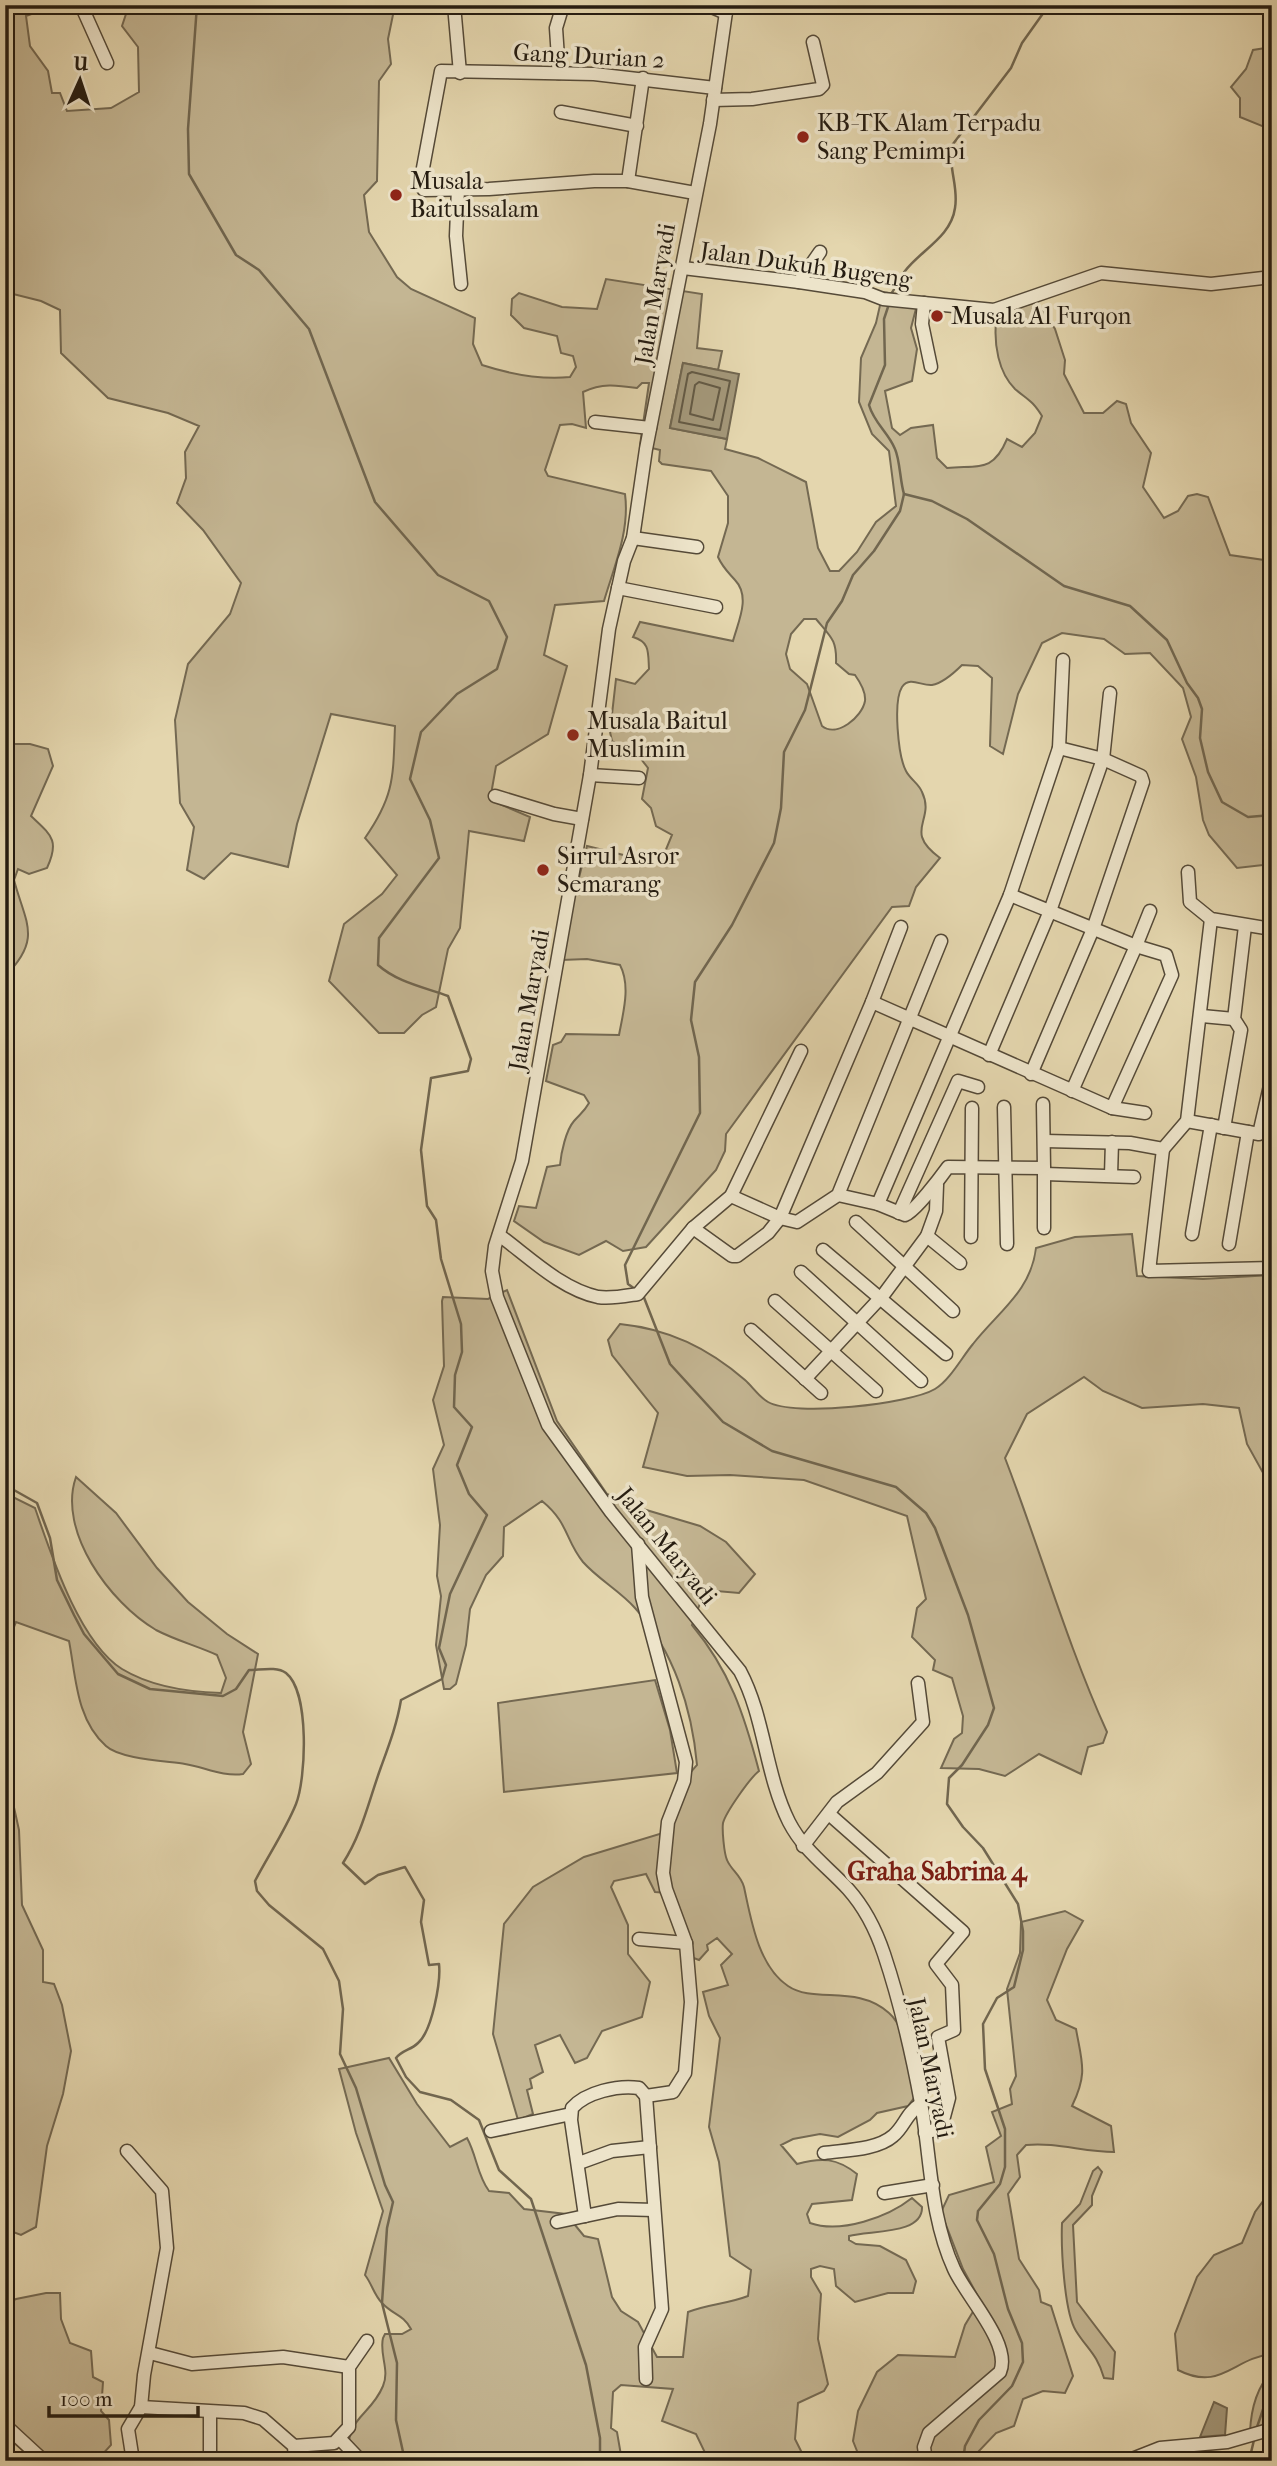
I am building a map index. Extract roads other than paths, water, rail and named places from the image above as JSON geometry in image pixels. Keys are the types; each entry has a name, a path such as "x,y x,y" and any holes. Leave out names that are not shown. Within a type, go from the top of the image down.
{"street":[{"path":"81,5 107,63"},
{"path":"454,5 460,73 440,72 420,184 424,190 628,181 695,193"},
{"path":"559,73 556,28 563,5"},
{"path":"707,5 726,9"},
{"name":"Jalan Maryadi","path":"726,9 714,94 650,428 633,538 618,588 596,716 590,775 523,1161 499,1235 492,1271 494,1289 543,1416 572,1461 740,1671 750,1691 765,1759 781,1804 803,1846 855,1898 875,1930 884,1954 921,2104 935,2215 954,2269 1000,2344 1003,2360 1000,2372 929,2433 924,2447 926,2461"},
{"name":"Gang Durian 2","path":"460,73 559,73 643,78 714,94 752,99 819,89 822,85 822,72 813,41"},
{"path":"628,181 643,78"},
{"path":"561,112 637,126"},
{"path":"458,188 456,236 461,284"},
{"path":"799,282 820,253"},
{"name":"Jalan Dukuh Bugeng","path":"682,268 865,292 883,299 994,310 1101,273 1210,285 1272,277"},
{"name":"Jalan Dukuh Bugeng","path":"924,303 922,324 931,367"},
{"path":"596,422 650,428"},
{"path":"633,538 697,547"},
{"path":"618,588 716,607"},
{"path":"878,1204 1010,895 1059,748 1063,660"},
{"path":"989,1055 1050,911 1103,760 1110,693"},
{"path":"1031,1074 1093,929 1143,782 1140,776 1103,760 1059,748"},
{"path":"590,775 639,778"},
{"path":"495,796 554,814 582,819"},
{"path":"1188,872 1190,902 1211,919 1272,929"},
{"path":"1010,895 1136,946 1166,955 1172,975 1112,1108"},
{"path":"1072,1091 1150,911"},
{"path":"1211,919 1201,982 1202,1016 1187,1121 1163,1149 1149,1271 1272,1268"},
{"path":"1192,1234 1241,1030 1234,1019 1245,926"},
{"path":"693,1228 732,1256 737,1256 768,1233 780,1218 901,927"},
{"path":"731,1196 780,1218 797,1222 838,1195 941,941"},
{"path":"872,1002 1112,1108 1145,1113"},
{"path":"1202,1016 1234,1019"},
{"path":"1272,1016 1272,1052"},
{"path":"499,1235 538,1266 587,1293 612,1298 640,1291 693,1228 731,1196 801,1051"},
{"path":"1187,1121 1259,1134 1262,1131 1272,1077"},
{"path":"899,1213 958,1081 978,1087"},
{"path":"1043,1104 1044,1228"},
{"path":"1004,1107 1007,1244"},
{"path":"971,1237 972,1108"},
{"path":"1229,1244 1248,1132"},
{"path":"1045,1141 1112,1142 1163,1149"},
{"path":"1111,1175 1112,1142"},
{"path":"838,1195 878,1204 899,1213 911,1213 918,1201 937,1185 948,1167 1133,1177"},
{"path":"805,1379 880,1298 927,1236 936,1211 937,1185"},
{"path":"856,1222 953,1311"},
{"path":"927,1236 960,1263"},
{"path":"823,1250 946,1354"},
{"path":"801,1272 921,1381"},
{"path":"775,1301 876,1391"},
{"path":"751,1330 821,1393"},
{"path":"638,1544 642,1597 686,1762 684,1781 668,1822 663,1872 666,1889 686,1943 691,2002 684,2080 673,2092 646,2096"},
{"path":"803,1846 847,1792 877,1773 923,1722 918,1683"},
{"path":"829,1814 963,1932 936,1964 952,1985 954,2030 938,2037 949,2098 941,2128 925,2133"},
{"path":"639,1939 686,1943"},
{"path":"585,2216 571,2114 577,2103 613,2089 639,2088 646,2096 662,2309 645,2347 646,2379"},
{"path":"824,2153 881,2144 900,2129 905,2116 921,2104"},
{"path":"491,2131 571,2114"},
{"path":"579,2163 612,2151 650,2147"},
{"path":"127,2151 162,2190 166,2213 166,2259 144,2375 141,2407 128,2429 133,2461"},
{"path":"884,2193 933,2185"},
{"path":"557,2222 618,2209 654,2210"},
{"path":"141,2407 244,2413 263,2419 294,2445 334,2443 341,2439 349,2427 349,2367 367,2341"},
{"path":"150,2353 192,2364 283,2357 349,2367"},
{"path":"210,2413 210,2461"},
{"path":"5,2425 44,2461"},
{"path":"1127,2461 1168,2447 1227,2442 1268,2430"},
{"path":"341,2439 361,2461"},
{"path":"294,2445 295,2461"},
{"path":"1157,2461 1168,2447"}],"water":[{"path":"683,363 739,374 727,439 670,428"},
{"path":"1214,2402 1227,2408 1225,2435 1200,2437"}],"waterway":[{"path":"197,5 188,129 189,174 236,255 259,270 309,329 375,502 438,575 489,601 507,637 497,669 457,694 421,732 410,779 430,820 439,858 379,938 378,965 402,980 448,996 471,1059 468,1071 431,1078 421,1150 427,1206 436,1220 441,1259 461,1324 462,1352 455,1375 454,1407 472,1427 457,1465 469,1494 487,1515 450,1594 439,1648 446,1665 442,1679 401,1700 365,1817 343,1863 365,1884 378,1875 405,1867 424,1900 421,1922 429,1965 439,1964 437,1994 423,2037 396,2058 406,2077 420,2092 451,2100 479,2120 499,2170 531,2199 586,2365 600,2438 600,2461"},
{"path":"891,294 905,271 948,227 956,200 951,161 953,144 1011,68 1022,43 1049,5"},
{"path":"889,304 884,319 885,365 869,405 895,449 904,494"},
{"path":"904,494 932,501 967,519 1064,586 1130,606 1167,640 1187,683 1198,698 1202,709 1200,738 1208,772 1222,802 1248,817 1272,815"},
{"path":"635,1289 628,1284 625,1265 700,1113 699,1057 691,1020 695,982 732,925 774,843 781,808 784,752 805,710 827,623 842,601 853,575 874,551 900,511 904,494"},
{"path":"643,1295 670,1364 723,1422 772,1451 896,1487 926,1513 935,1528 968,1615 994,1708 988,1725 962,1765 949,1778 947,1804 963,1827 983,1848 1018,1904 1023,1931 1023,1950 1014,1987 997,1998 983,2024 985,2069 1005,2129 1005,2167 1000,2184 978,2211 977,2220 994,2254 1008,2309 1022,2343 1023,2362 1012,2386 979,2420 965,2446 963,2461"},
{"path":"5,1485 37,1503 50,1538 57,1580 84,1634 118,1674 150,1689 223,1696 236,1689 249,1670 278,1670 286,1673 294,1683 299,1698 304,1736 299,1792 287,1823 255,1881 257,1891 269,1905 323,1949 339,1981 343,2009 340,2054 356,2088 385,2185 393,2202 387,2228 382,2303 397,2363 396,2420 405,2461"},
{"path":"1256,2430 1272,2383"},
{"path":"1249,2461 1254,2440"}],"place":[{"name":"KB-TK Alam Terpadu Sang Pemimpi","path":"803,137"},
{"name":"Musala Baitulssalam","path":"396,195"},
{"name":"Musala Al Furqon","path":"937,316"},
{"name":"Musala Baitul Muslimin","path":"573,735"},
{"name":"Sirrul Asror Semarang","path":"543,870"}],"district":[{"name":"Graha Sabrina 4","path":"937,1871"}]}
